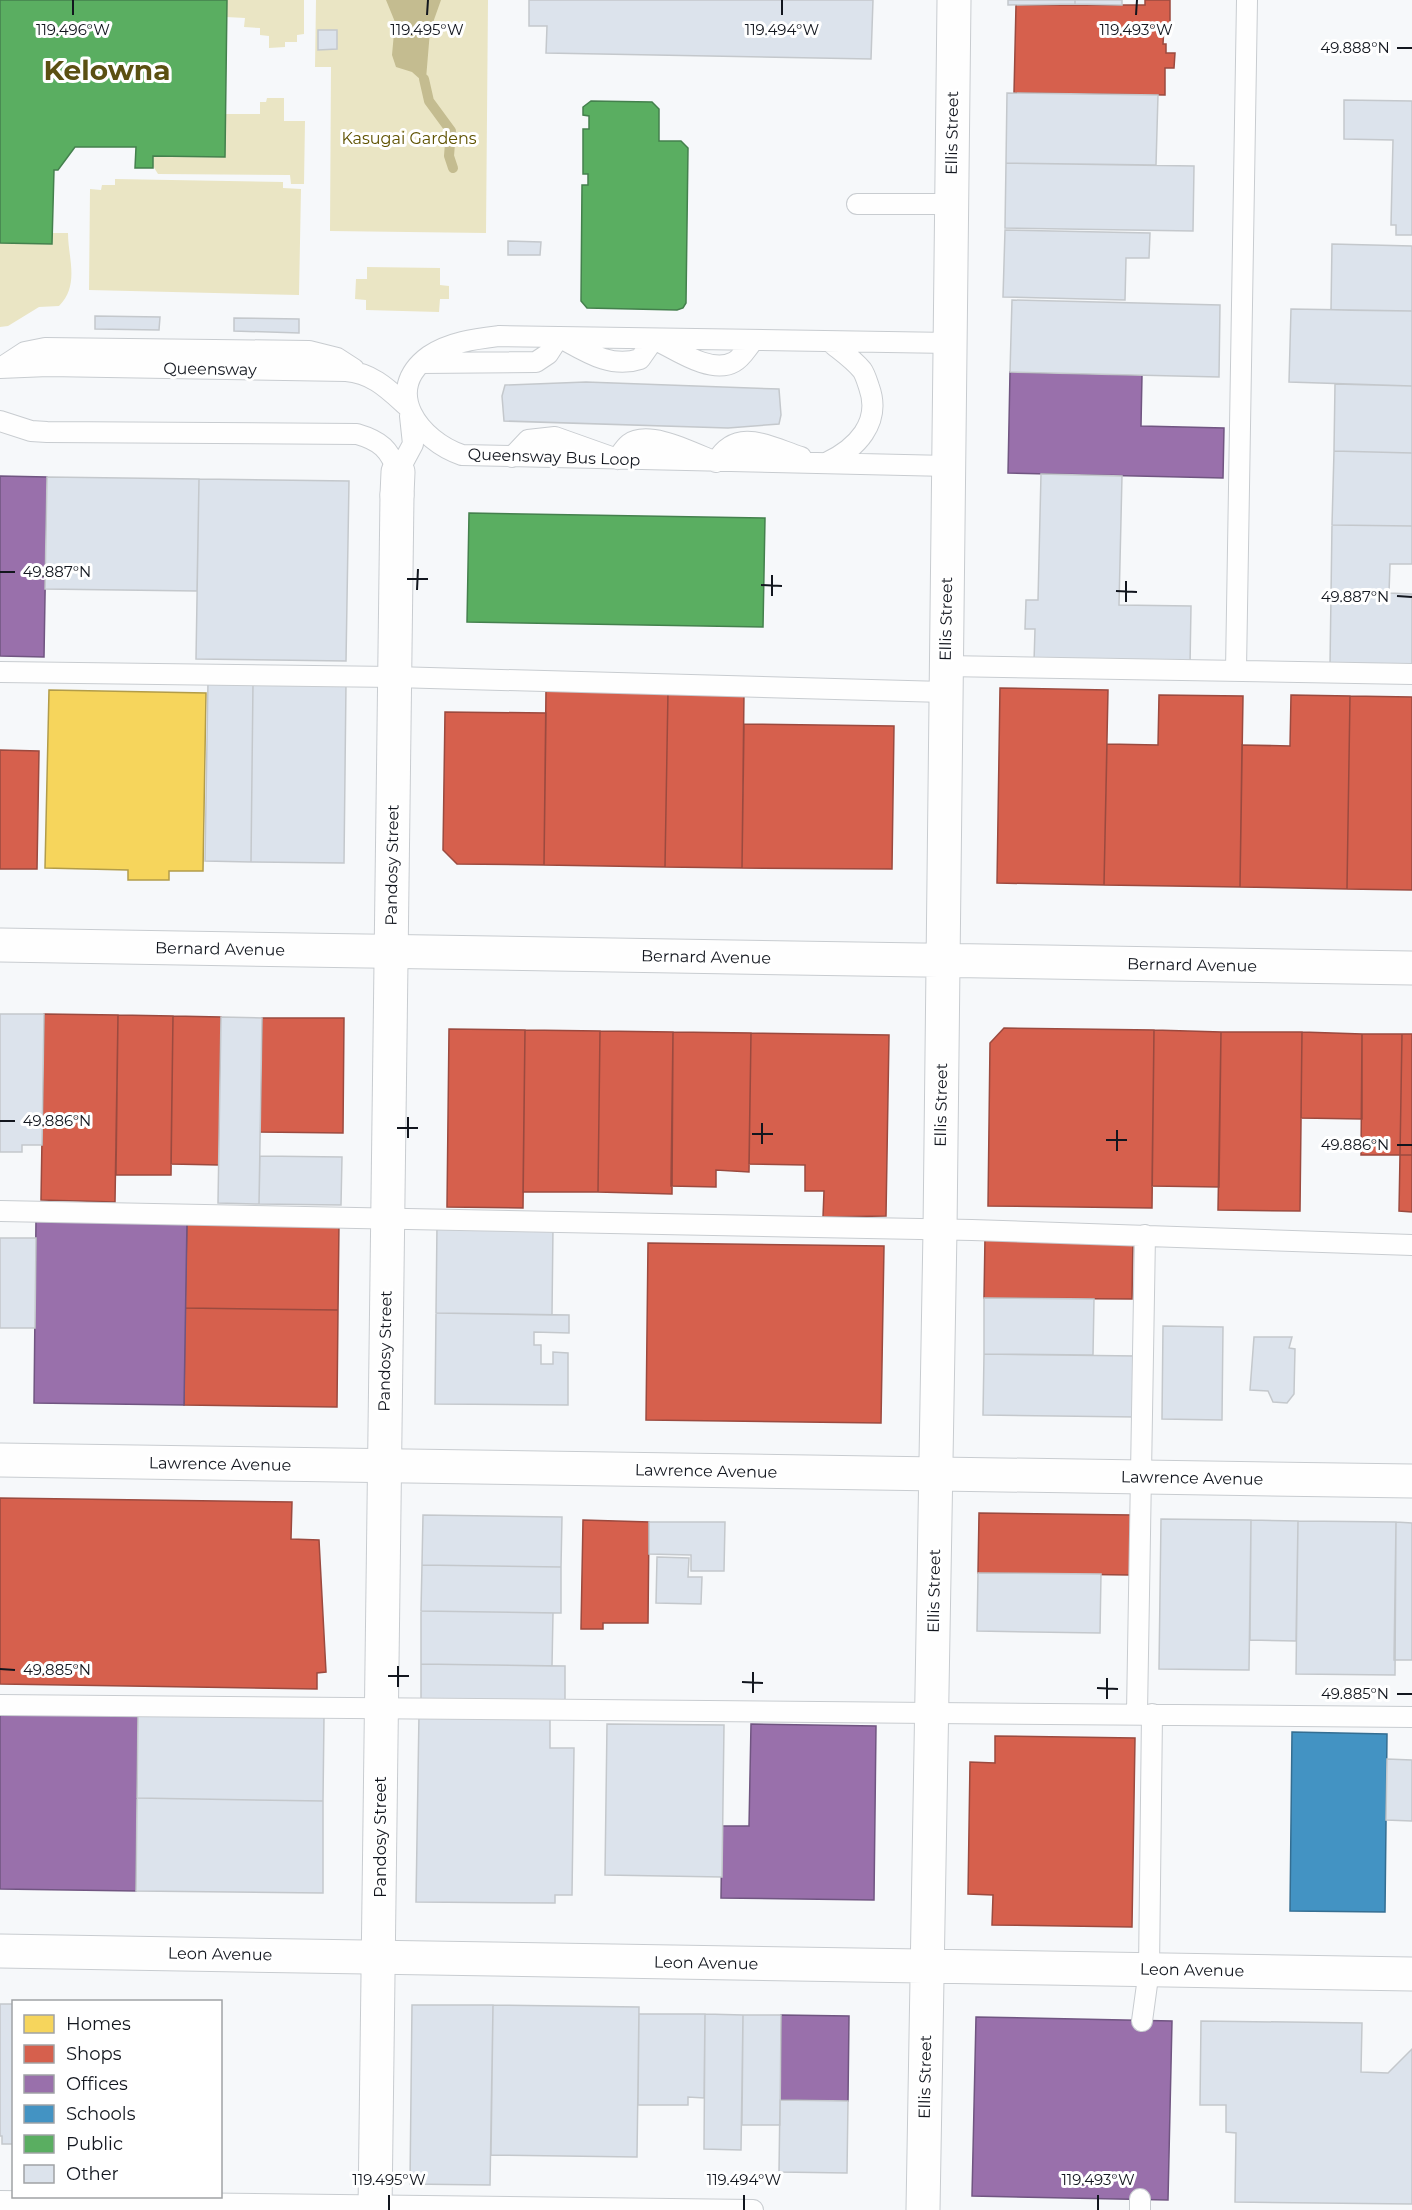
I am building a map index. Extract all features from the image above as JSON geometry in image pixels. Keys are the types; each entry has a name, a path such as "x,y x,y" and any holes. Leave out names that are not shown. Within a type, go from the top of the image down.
{"street":[{"name":"Ellis Street","path":"923,2210 940,1230 954,0"},
{"name":"Pandosy Street","path":"374,2209 397,484"},
{"name":"Bernard Avenue","path":"0,945 1412,968"},
{"name":"Lawrence Avenue","path":"0,1460 1412,1481"},
{"name":"Leon Avenue","path":"0,1951 1412,1974"}],"lane":[{"path":"1236,670 1247,0"},
{"path":"856,204 951,204"},
{"path":"397,484 413,444 414,430 408,407 408,387 415,370 421,363 446,347 471,340 499,336 950,343"},
{"path":"421,363 536,362 548,354 559,338"},
{"path":"824,464 843,455 858,442 869,426 873,407 863,371 830,342"},
{"name":"Queensway","path":"0,368 48,366 359,372 387,387 408,407"},
{"name":"Queensway Bus Loop","path":"408,407 423,433 437,444 462,455 948,466"},
{"path":"0,421 31,431 47,432 357,434 375,439 385,448 397,484"},
{"path":"397,484 409,462 422,456 462,455"},
{"path":"0,672 394,677 945,679 1236,670 1412,674"},
{"path":"0,1211 940,1230 1412,1245"},
{"path":"1142,2021 1149,1970 1141,1477 1145,1235"},
{"path":"0,1705 1412,1717"},
{"path":"0,2201 374,2209 753,2210"}],"green space":[{"path":"227,0 304,0 304,34 297,35 297,42 285,42 285,47 269,48 269,36 260,35 260,28 244,27 245,18 226,17"},
{"name":"Kasugai Gardens","path":"316,0 488,0 486,233 330,231 331,67 315,67"},
{"path":"267,98 284,98 284,121 305,121 304,184 291,184 290,175 158,174 153,166 153,156 225,114 260,114 260,102 266,102"},
{"path":"115,179 283,182 283,188 301,189 299,295 89,290 90,189 101,190 102,185 115,185"},
{"path":"52,233 68,233 71,280 65,298 59,306 39,307 8,326 0,327 0,243 52,244"},
{"path":"367,267 440,268 440,285 449,286 449,299 440,299 439,312 366,310 366,300 355,299 356,279 367,279"}],"shaded area":[{"path":"386,0 441,0 430,31 426,79 421,80 412,72 396,67 392,55 395,22"}],"building: Homes":[{"path":"49,690 206,693 203,871 169,871 169,880 128,880 128,870 45,868"}],"building: Shops":[{"path":"1145,0 1170,0 1170,26 1164,26 1163,44 1166,44 1166,53 1175,53 1174,68 1165,68 1165,95 1014,93 1016,5 1145,5"},
{"path":"1000,688 1108,690 1104,885 997,883"},
{"path":"546,690 668,691 665,867 544,865"},
{"path":"668,691 744,692 742,868 665,867"},
{"path":"1159,695 1243,696 1240,887 1104,885 1107,744 1158,745"},
{"path":"1291,695 1350,696 1347,889 1240,887 1242,745 1290,746"},
{"path":"1350,696 1412,697 1412,890 1347,889"},
{"path":"445,712 546,713 544,865 457,864 443,850"},
{"path":"744,724 894,726 892,869 742,868"},
{"path":"0,750 39,751 37,869 0,869"},
{"path":"44,1014 118,1015 115,1202 41,1200"},
{"path":"118,1015 173,1016 171,1175 116,1175"},
{"path":"173,1016 221,1017 219,1165 171,1164"},
{"path":"262,1018 344,1018 343,1133 260,1132"},
{"path":"1004,1028 1154,1030 1152,1208 988,1206 990,1043"},
{"path":"449,1029 525,1030 523,1208 447,1207"},
{"path":"525,1030 600,1031 598,1192 523,1192"},
{"path":"1154,1030 1221,1032 1219,1187 1152,1186"},
{"path":"600,1031 673,1032 672,1194 598,1192"},
{"path":"673,1032 751,1033 749,1172 716,1170 716,1187 671,1186"},
{"path":"1221,1032 1302,1032 1300,1211 1218,1210"},
{"path":"1302,1032 1362,1034 1362,1119 1301,1118"},
{"path":"751,1033 889,1035 886,1216 823,1217 824,1191 805,1191 805,1165 749,1164"},
{"path":"1362,1034 1402,1034 1400,1155 1361,1155"},
{"path":"1402,1034 1412,1034 1412,1155 1400,1155"},
{"path":"1400,1155 1412,1155 1412,1212 1399,1211"},
{"path":"187,1221 339,1223 338,1310 185,1308"},
{"path":"985,1237 1133,1239 1132,1299 984,1298"},
{"path":"648,1243 884,1246 881,1423 646,1420"},
{"path":"185,1308 338,1310 337,1407 184,1405"},
{"path":"0,1498 292,1502 291,1539 319,1540 326,1672 317,1673 317,1689 0,1684"},
{"path":"979,1513 1131,1515 1130,1575 978,1573"},
{"path":"583,1520 649,1522 648,1623 603,1623 603,1629 581,1629"},
{"path":"995,1736 1135,1738 1132,1927 992,1925 993,1895 968,1894 970,1762 995,1763"}],"building: Offices":[{"path":"1010,372 1142,375 1141,426 1224,428 1223,478 1008,473"},
{"path":"0,476 47,477 44,657 0,656"},
{"path":"36,1219 187,1221 184,1405 34,1403"},
{"path":"0,1711 138,1713 136,1891 0,1889"},
{"path":"751,1724 876,1726 874,1900 721,1898 722,1826 749,1826"},
{"path":"781,2015 849,2016 848,2101 780,2100"},
{"path":"976,2017 1172,2021 1168,2200 972,2196"}],"building: Schools":[{"path":"1292,1732 1387,1734 1385,1912 1290,1911"}],"building: Public":[{"path":"0,0 227,0 225,157 153,156 153,168 135,168 136,147 75,147 58,170 54,170 52,244 0,243"},
{"path":"591,101 652,102 659,109 659,141 681,141 688,148 686,303 683,308 677,310 587,308 581,301 582,185 588,185 588,174 583,174 583,129 589,129 589,116 583,115 583,107"},
{"path":"469,513 765,518 763,627 467,622"}],"building: Other":[{"path":"529,0 873,0 871,59 546,53 547,26 529,26"},
{"path":"1008,0 1075,0 1075,4 1008,5"},
{"path":"1075,0 1122,0 1122,5 1075,4"},
{"path":"318,30 337,30 337,49 318,50"},
{"path":"1007,93 1158,95 1156,165 1006,163"},
{"path":"1344,100 1412,101 1412,235 1396,235 1396,225 1391,225 1393,140 1344,139"},
{"path":"1006,163 1194,166 1193,231 1005,228"},
{"path":"1005,230 1150,233 1149,258 1126,258 1125,300 1003,297"},
{"path":"508,241 541,242 540,255 508,255"},
{"path":"1332,244 1412,246 1412,311 1331,310"},
{"path":"1012,300 1220,305 1219,377 1010,372"},
{"path":"1291,309 1412,311 1412,386 1289,382"},
{"path":"95,316 160,317 159,330 95,329"},
{"path":"234,318 299,319 299,333 234,331"},
{"path":"586,382 779,389 781,415 779,424 728,428 504,421 502,396 505,385"},
{"path":"1335,384 1412,386 1412,453 1334,451"},
{"path":"1334,451 1412,453 1412,526 1332,525"},
{"path":"1041,474 1122,476 1119,605 1191,606 1190,666 1034,662 1035,629 1025,629 1026,600 1038,600"},
{"path":"47,477 199,479 197,591 45,589"},
{"path":"199,479 349,481 346,661 196,659"},
{"path":"1332,525 1412,526 1412,564 1390,564 1389,593 1412,594 1412,668 1330,666"},
{"path":"208,681 253,682 251,862 205,861"},
{"path":"253,682 346,683 344,863 251,862"},
{"path":"0,1014 44,1014 42,1145 22,1145 22,1152 0,1152"},
{"path":"221,1017 262,1018 259,1204 218,1203"},
{"path":"260,1156 342,1157 341,1205 259,1204"},
{"path":"437,1225 553,1227 552,1315 436,1313"},
{"path":"0,1238 36,1238 35,1328 0,1328"},
{"path":"984,1298 1094,1299 1093,1355 984,1354"},
{"path":"436,1313 569,1315 569,1333 534,1332 534,1345 541,1345 541,1364 553,1364 553,1352 568,1353 568,1405 435,1404"},
{"path":"1163,1326 1223,1327 1222,1420 1162,1419"},
{"path":"1254,1337 1292,1337 1289,1348 1295,1349 1294,1394 1287,1403 1273,1402 1268,1391 1250,1390"},
{"path":"984,1354 1136,1356 1136,1417 983,1415"},
{"path":"423,1515 562,1517 561,1567 422,1565"},
{"path":"1161,1519 1251,1520 1249,1670 1159,1669"},
{"path":"1251,1520 1298,1521 1296,1641 1250,1640"},
{"path":"1298,1521 1396,1522 1395,1675 1296,1674"},
{"path":"649,1522 725,1522 724,1571 691,1571 691,1555 649,1554"},
{"path":"1396,1522 1412,1523 1412,1660 1394,1660"},
{"path":"657,1557 689,1558 688,1577 702,1577 701,1604 656,1603"},
{"path":"422,1565 561,1567 561,1613 421,1611"},
{"path":"978,1573 1101,1574 1100,1633 977,1631"},
{"path":"421,1611 553,1613 552,1666 421,1664"},
{"path":"421,1664 565,1666 565,1701 421,1699"},
{"path":"138,1713 324,1717 323,1801 137,1798"},
{"path":"419,1714 550,1716 550,1748 574,1748 572,1895 555,1895 555,1903 416,1902"},
{"path":"607,1724 724,1725 722,1877 605,1875"},
{"path":"1387,1759 1412,1760 1412,1821 1386,1820"},
{"path":"137,1798 323,1801 323,1893 136,1891"},
{"path":"0,2004 12,2004 12,2144 2,2144 2,2136 0,2136"},
{"path":"412,2005 493,2005 490,2185 410,2184"},
{"path":"493,2005 639,2007 637,2157 491,2155"},
{"path":"639,2014 705,2014 704,2098 688,2097 688,2105 638,2105"},
{"path":"705,2014 743,2015 741,2150 704,2149"},
{"path":"743,2015 781,2015 780,2125 742,2125"},
{"path":"1201,2021 1362,2023 1361,2072 1388,2073 1412,2049 1412,2204 1235,2202 1236,2133 1226,2132 1226,2105 1200,2105"},
{"path":"780,2100 848,2101 847,2173 779,2172"}],"waterway":[{"path":"424,79 429,101 451,131 449,156 453,168"}],"district":[{"name":"Kelowna","path":"107,70"}]}
